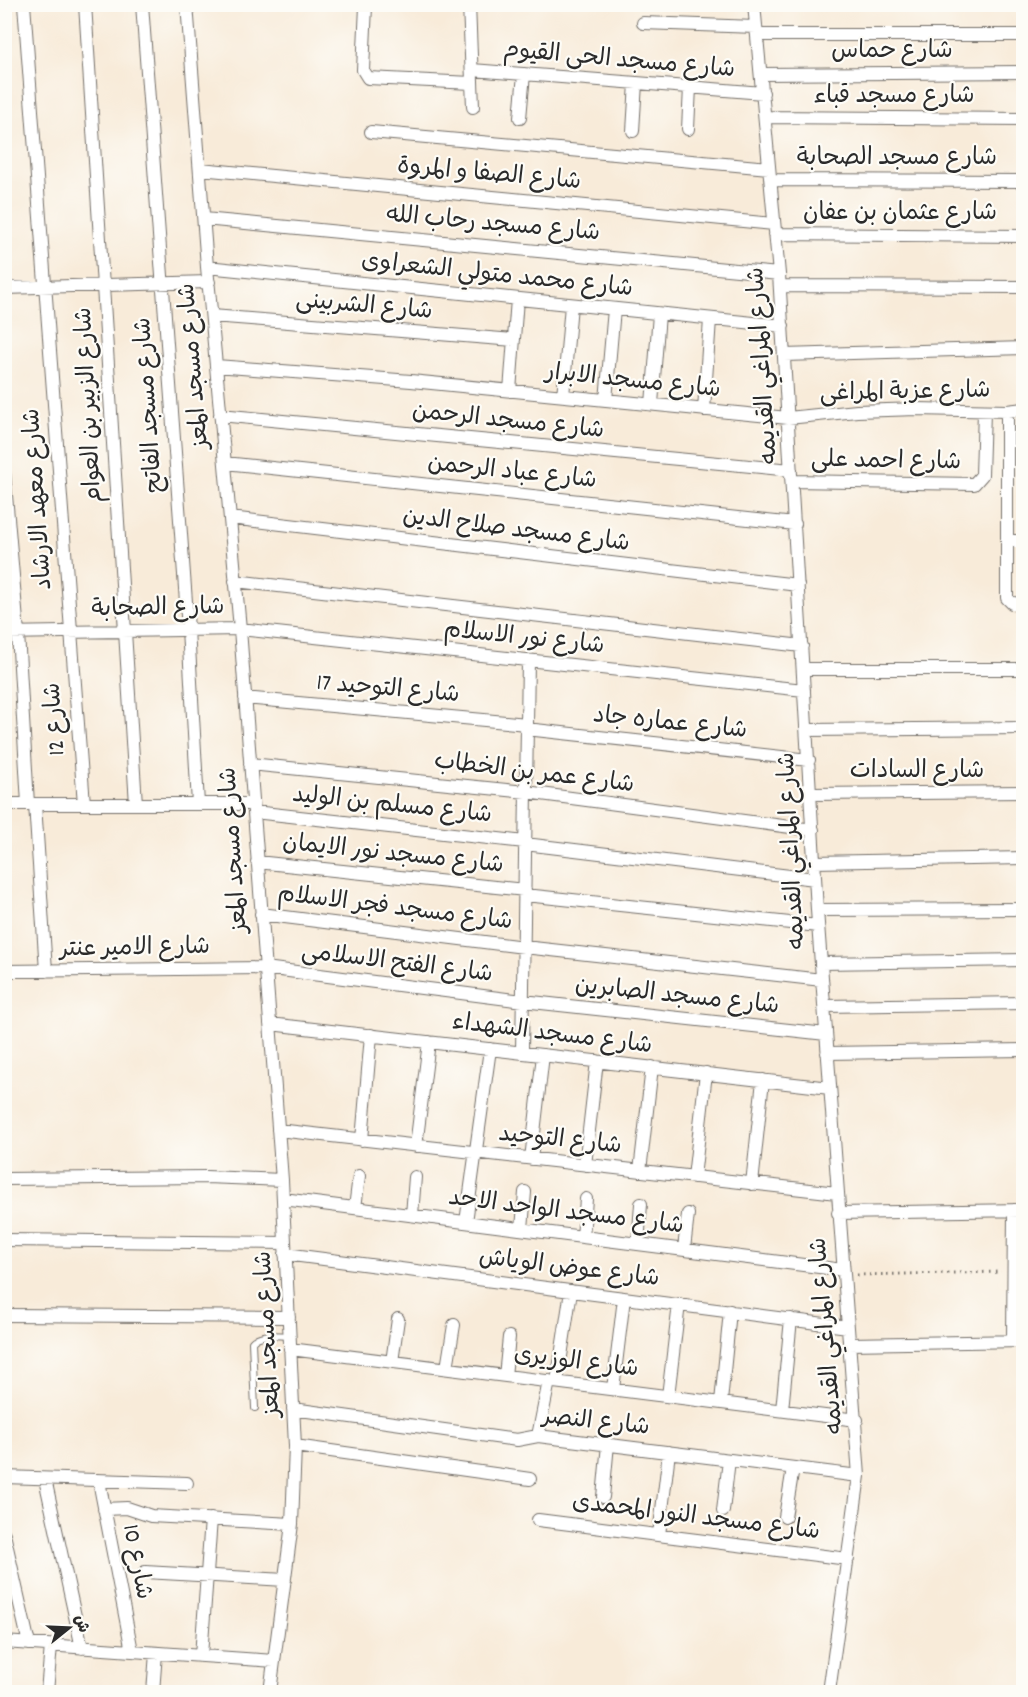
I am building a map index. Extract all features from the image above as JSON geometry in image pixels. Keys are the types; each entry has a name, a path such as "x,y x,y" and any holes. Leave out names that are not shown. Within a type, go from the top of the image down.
{"street":[{"name":"شارع معهد الارشاد","path":"24,4 71,632"},
{"name":"شارع الزبير بن العوام","path":"85,4 136,804"},
{"name":"شارع مسجد الفاتح","path":"142,4 188,629 198,804"},
{"name":"شارع مسجد المعز","path":"187,4 207,267 240,628 282,1180 289,1317 295,1446 292,1524 270,1692"},
{"path":"469,4 473,107"},
{"name":"شارع المراغي القديمه","path":"754,4 780,280 818,926 838,1213 860,1476 829,1692"},
{"path":"366,6 363,70 368,78 472,83"},
{"path":"643,23 757,31 1023,34"},
{"name":"شارع مسجد الحى القيوم","path":"472,70 763,93"},
{"name":"شارع حماس","path":"761,74 1023,72"},
{"path":"520,118 524,74"},
{"path":"633,131 636,83"},
{"path":"688,129 690,87"},
{"name":"شارع مسجد قباء","path":"765,117 1023,119"},
{"path":"371,132 770,174"},
{"name":"شارع الصفا و المروة","path":"200,169 775,229"},
{"name":"شارع مسجد الصحابة","path":"770,174 1023,181"},
{"name":"شارع مسجد رحاب الله","path":"204,219 780,280 1023,287"},
{"name":"شارع عثمان بن عفان","path":"775,229 1023,236"},
{"name":"شارع محمد متولي الشعراوى","path":"207,267 783,326"},
{"path":"4,288 209,282"},
{"path":"510,391 517,299"},
{"path":"563,396 571,304"},
{"path":"606,400 614,309"},
{"path":"652,404 659,314"},
{"name":"شارع الشربينى","path":"212,316 514,340"},
{"path":"704,410 710,319"},
{"path":"784,355 1023,348"},
{"name":"شارع مسجد الابرار","path":"216,366 411,381 788,418"},
{"name":"شارع عزبة المراغى","path":"788,418 856,411 917,409 1007,411 1023,409"},
{"name":"شارع احمد على","path":"792,476 974,484 982,475 984,411"},
{"path":"1007,411 1007,598 1018,604"},
{"name":"شارع مسجد الرحمن","path":"220,415 792,476"},
{"name":"شارع عباد الرحمن","path":"225,463 795,524"},
{"path":"4,472 46,971"},
{"name":"شارع مسجد صلاح الدين","path":"230,518 798,585"},
{"path":"1008,541 1023,542"},
{"path":"235,581 802,646"},
{"name":"شارع الصحابة","path":"4,633 240,628"},
{"name":"شارع نور الاسلام","path":"240,628 804,690"},
{"name":"شارع 12","path":"71,632 84,804"},
{"name":"شارع مسجد فجر الاسلام","path":"522,1052 528,660"},
{"path":"803,669 1023,669"},
{"name":"شارع التوحيد 17","path":"245,698 527,726"},
{"name":"شارع عماره جاد","path":"527,726 808,760"},
{"path":"807,730 1023,728"},
{"name":"شارع عمر بن الخطاب","path":"250,764 526,792 813,830"},
{"name":"شارع السادات","path":"811,794 1023,792"},
{"name":"شارع مسلم بن الوليد","path":"4,804 198,804 253,808 815,879"},
{"path":"814,862 1023,858"},
{"name":"شارع مسجد نور الايمان","path":"257,862 818,926"},
{"path":"817,910 1023,909"},
{"name":"شارع مسجد فجر الاسلام","path":"261,914 524,946"},
{"path":"524,946 822,980"},
{"path":"821,963 1023,960"},
{"name":"شارع الامير عنتر","path":"4,971 265,968"},
{"name":"شارع الفتح الاسلامى","path":"265,968 523,1001"},
{"name":"شارع مسجد الصابرين","path":"523,1001 826,1034"},
{"path":"824,1006 1023,1003"},
{"name":"شارع مسجد الشهداء","path":"270,1024 830,1088"},
{"path":"362,1140 371,1035"},
{"path":"416,1146 429,1042"},
{"path":"465,1222 490,1049"},
{"path":"827,1053 1023,1050"},
{"path":"531,1159 543,1055"},
{"path":"585,1165 597,1061"},
{"path":"640,1171 652,1067"},
{"path":"694,1177 706,1073"},
{"path":"752,1184 763,1080"},
{"name":"شارع التوحيد","path":"278,1130 837,1193"},
{"path":"355,1208 359,1176"},
{"path":"4,1179 206,1177 282,1180"},
{"path":"412,1215 416,1177"},
{"path":"522,1229 525,1192"},
{"path":"583,1237 586,1198"},
{"name":"شارع مسجد الواحد الاحد","path":"283,1199 684,1249 843,1273"},
{"path":"638,1244 640,1204"},
{"path":"838,1213 1018,1210 1014,1272 1018,1341 849,1344"},
{"path":"684,1249 688,1214"},
{"name":"شارع عوض الوياش","path":"4,1240 285,1249 571,1291 848,1327"},
{"path":"538,1436 553,1382 571,1291"},
{"path":"613,1389 624,1298"},
{"path":"668,1396 679,1305"},
{"path":"721,1402 730,1311"},
{"path":"4,1315 289,1317"},
{"path":"392,1362 398,1319"},
{"path":"782,1410 791,1319"},
{"path":"447,1368 454,1325"},
{"path":"505,1376 509,1337"},
{"name":"شارع الوزيرى","path":"290,1342 392,1362 857,1420"},
{"name":"شارع النصر","path":"293,1409 517,1440 538,1436 860,1476"},
{"path":"603,1497 608,1444"},
{"path":"295,1446 530,1479"},
{"path":"658,1535 669,1452"},
{"path":"723,1511 729,1460"},
{"path":"785,1517 793,1468"},
{"path":"4,1477 187,1484"},
{"path":"45,1479 82,1648"},
{"name":"شارع 10","path":"99,1481 132,1651"},
{"path":"104,1509 127,1508 151,1516 292,1524"},
{"path":"201,1656 211,1519"},
{"name":"شارع مسجد النور المحمدى","path":"538,1520 848,1559"},
{"path":"4,1533 29,1644"},
{"path":"145,1572 285,1580"},
{"path":"4,1642 274,1661"},
{"path":"47,1692 51,1646"},
{"path":"153,1692 156,1653"}],"lane":[{"path":"255,1408 252,1342 256,1337 262,1336 290,1342"}],"path":[{"path":"843,1273 1014,1272"}]}
